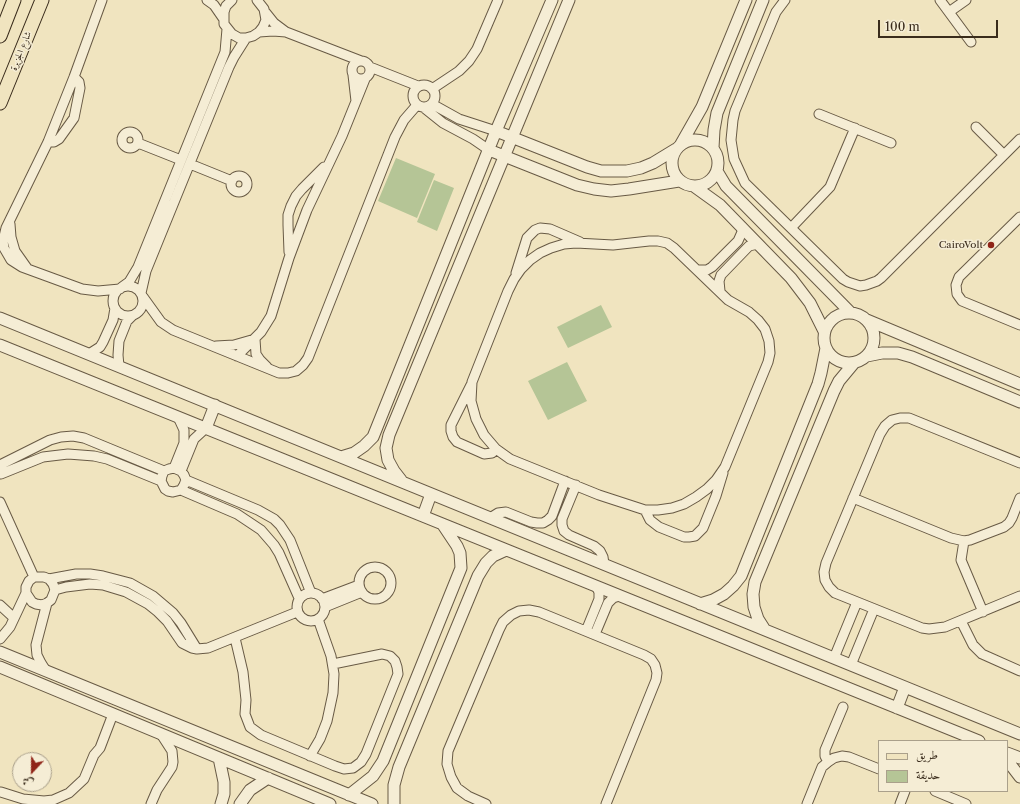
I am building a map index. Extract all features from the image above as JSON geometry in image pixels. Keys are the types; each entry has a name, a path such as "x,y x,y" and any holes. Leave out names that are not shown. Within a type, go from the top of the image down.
{"main road":[{"path":"0,36 14,0"},
{"name":"شارع الجزيرة","path":"0,103 42,0"}],"street":[{"path":"0,19 14,0"},
{"path":"102,0 48,142 10,222 11,237 15,251 28,269 82,289 98,291 133,286 138,289 161,322"},
{"path":"207,0 231,1"},
{"path":"119,366 119,341 125,324 142,308 142,295 146,271 225,52 227,29 223,18 214,5 207,0"},
{"path":"432,89 459,71 469,61 477,49 498,0"},
{"path":"341,457 354,453 373,437 496,131 552,0"},
{"path":"403,482 394,471 388,460 386,448 389,435 569,0"},
{"path":"746,0 702,106 671,162 675,175 679,181 695,187 720,205 801,290 818,317 824,331 826,348 831,355 846,363 854,363"},
{"path":"713,148 717,112 763,0"},
{"path":"785,0 776,12 735,111 731,130 734,159 745,183 843,279 854,285 860,286 872,284 881,278 1020,139"},
{"path":"940,0 971,42"},
{"path":"949,12 966,0"},
{"path":"223,18 224,12 231,1"},
{"path":"227,29 239,38 254,36 263,27 266,20 262,5"},
{"path":"98,291 114,306 119,313 125,316 148,316 173,330 279,373 292,372 303,365 308,358 395,137 404,120 435,96 432,89 426,85 418,86 370,67 368,64 361,61 286,32 274,23 262,5"},
{"path":"259,32 286,32"},
{"path":"89,354 100,347 106,336 113,320 115,293 131,278 138,267 229,67 246,38"},
{"path":"337,52 345,61 352,73 361,80 369,76 370,67"},
{"path":"356,103 352,73 354,64 361,61"},
{"path":"48,142 54,142 59,139 74,118 80,88 79,82 74,77"},
{"path":"237,356 261,332 271,316 300,226 312,197 342,136 365,78"},
{"path":"418,86 415,89 412,98 424,105 459,119 496,131 587,167 600,170 614,172 628,171 647,166 665,157 689,140 698,140 713,148 719,163 717,171 712,179 705,185 695,187"},
{"path":"424,105 443,123 473,139 489,150 577,185 611,191 629,190 679,181"},
{"path":"819,114 891,143"},
{"path":"976,127 1004,155"},
{"path":"791,228 830,187 855,128"},
{"path":"138,143 232,181"},
{"path":"289,258 288,215 291,206 296,196 302,189 329,162"},
{"path":"717,171 726,186 851,313"},
{"path":"302,189 312,197"},
{"path":"1020,217 959,277 956,285 957,294 962,301 1020,325"},
{"path":"288,225 300,226"},
{"path":"697,270 707,270 712,267 738,241 742,232 742,227"},
{"path":"496,449 488,454 480,453 457,442 453,437 451,425 472,382 514,279 527,238 535,230 540,228 550,229 585,244"},
{"path":"787,248 799,236"},
{"path":"514,279 530,260 540,253 564,244 613,245 658,241 667,243 674,248 734,304 749,312 758,320 765,330 769,341 770,353 768,362 725,467 716,496 703,528 695,536 684,537 659,527 650,520 645,510"},
{"path":"720,291 719,281 721,275 749,246 758,244"},
{"path":"824,331 828,323 834,317 842,313 860,315 867,320 1020,384"},
{"path":"0,319 215,405 1020,734"},
{"path":"867,320 874,334 872,349 867,356"},
{"path":"106,336 119,341"},
{"path":"255,339 254,346 260,360 271,370"},
{"path":"213,346 234,345 255,339"},
{"path":"0,345 977,740"},
{"path":"700,604 713,600 724,594 741,576 818,384 826,348"},
{"path":"765,630 758,619 754,607 753,594 755,582 834,391 846,371 854,363 867,356 882,352 898,353 1020,402"},
{"path":"472,382 471,401 476,419 484,435 496,449 510,459 645,510 672,508 690,500 707,489 716,480 725,467"},
{"path":"178,469 194,439 206,428 215,405"},
{"path":"178,417 184,430 184,443 178,469"},
{"path":"1020,463 909,418 892,420 884,426 882,430 824,572 825,580 835,593 922,628 929,629 945,628 1020,596"},
{"path":"0,471 50,440 73,436 84,438 164,471 169,469 178,469 184,475 186,480 253,507 274,519 290,540 311,593"},
{"path":"0,471 43,457 81,454 107,458 161,481"},
{"path":"164,471 161,481 165,489 168,491 173,492 181,490 237,514 261,530 279,553 300,598"},
{"path":"181,490 186,480"},
{"path":"490,518 498,513 506,512 537,523 548,520 552,516 565,481"},
{"path":"576,485 562,519 564,531 569,535 600,550 604,564"},
{"path":"423,516 431,494"},
{"path":"853,498 951,538 964,541 1004,527 1012,518 1020,498"},
{"path":"0,502 34,577"},
{"path":"349,795 373,776 383,761 461,568 460,553 443,525"},
{"path":"964,541 961,560 983,612"},
{"path":"394,804 394,784 399,767 478,576 486,563 493,556 506,550"},
{"path":"0,639 6,634 26,593 26,587 29,581 34,577 39,576 49,579 76,574 90,574 117,579 128,588"},
{"path":"46,670 37,655 36,645 47,603 54,595 55,590 49,579"},
{"path":"55,590 78,584 90,584 128,588 153,596 173,613 185,628 197,649 208,648 297,612"},
{"path":"590,633 599,599 599,592 596,586"},
{"path":"324,603 361,589"},
{"path":"26,593 32,602 36,604 47,603"},
{"path":"311,593 318,595 324,603 322,616 318,619 310,621 299,616 297,612 297,602 303,595 311,593"},
{"path":"590,633 608,603 613,598 619,596"},
{"path":"834,658 856,602"},
{"path":"0,604 14,618"},
{"path":"851,665 874,608"},
{"path":"486,804 468,796 458,788 451,777 447,764 448,751 503,622 515,613 529,610 539,612 644,654 651,659 655,665 657,673 656,680 606,804"},
{"path":"310,756 322,735 330,712 334,688 333,664 329,648 318,619"},
{"path":"960,621 974,645 982,654 1020,671"},
{"path":"235,638 245,686 245,714 250,727 261,735 310,756 344,769 353,768 361,762 366,754 398,674 395,661 390,656 382,654 333,664"},
{"path":"0,652 372,804"},
{"path":"0,667 330,804"},
{"path":"897,708 905,687"},
{"path":"82,702 87,688"},
{"path":"828,762 825,756 825,750 843,706"},
{"path":"1,792 23,799 44,801 62,797 84,779 94,755 95,742 110,713"},
{"path":"151,804 157,790 172,767 173,762 172,751 161,734"},
{"path":"1008,753 1020,758"},
{"path":"807,804 822,767 834,758 842,756 850,757 878,769"},
{"path":"219,758 224,782 224,794 221,804"},
{"path":"1008,761 1020,777"},
{"path":"301,792 307,777"},
{"path":"240,804 250,790 268,778"},
{"path":"900,804 905,792"},
{"path":"937,792 966,804"}],"green space":[{"path":"396,158 435,174 417,218 378,201"},
{"path":"434,180 454,188 437,231 417,222"},
{"path":"601,305 612,327 568,348 557,327"},
{"path":"567,362 587,401 548,420 528,381"}],"place":[{"name":"CairoVolt","path":"991,245"}]}
